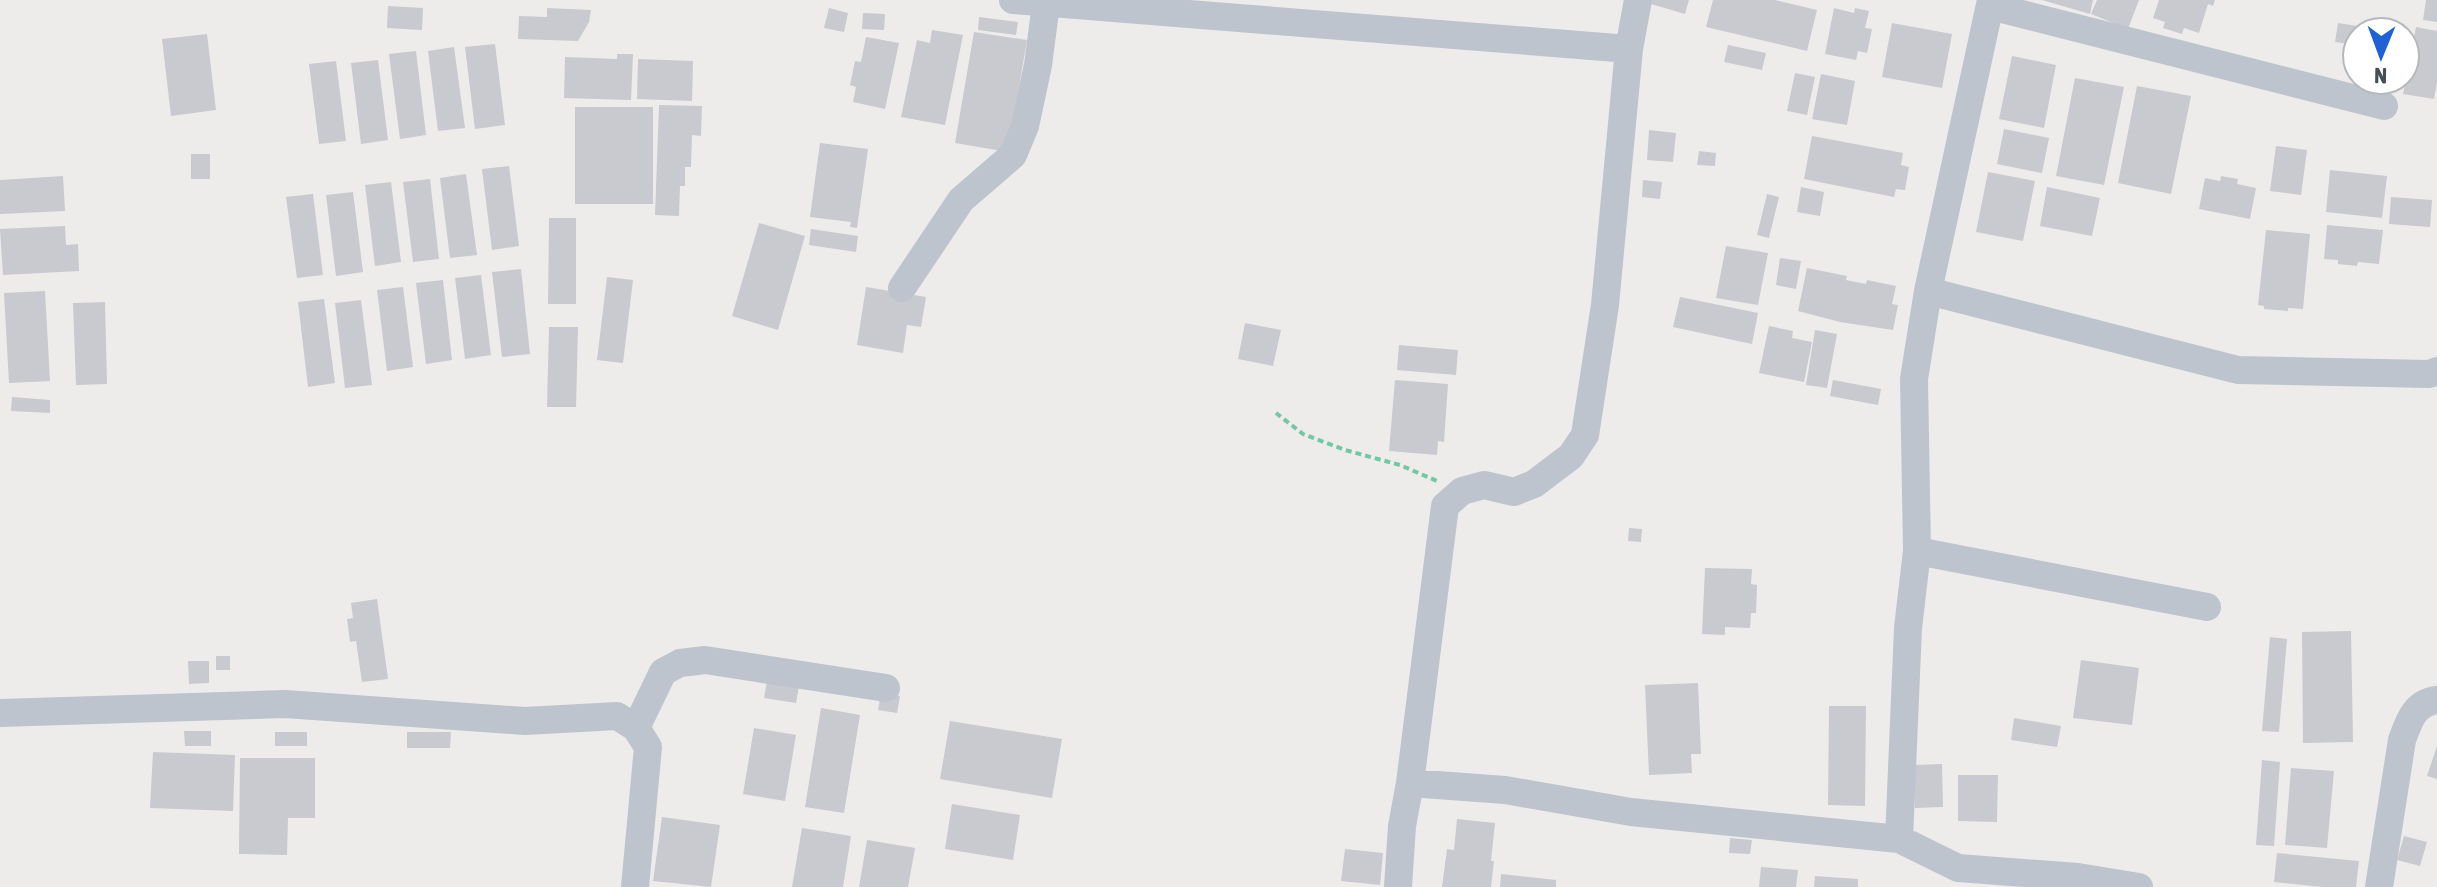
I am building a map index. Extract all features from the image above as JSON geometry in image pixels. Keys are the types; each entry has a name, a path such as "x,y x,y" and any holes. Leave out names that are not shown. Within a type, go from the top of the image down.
{"street":[{"path":"1013,0 1629,49"},
{"path":"1398,887 1402,826 1445,506 1462,491 1484,485 1514,492 1534,484 1571,456 1585,435 1605,305 1629,49 1638,0"},
{"path":"1899,839 1908,628 1917,551 1914,379 1928,291 1990,3 2384,106"},
{"path":"902,288 961,200 1013,155 1025,126 1038,65 1046,4"},
{"path":"1928,291 2238,370 2429,374 2437,371"},
{"path":"1917,551 2207,607"},
{"path":"636,728 663,672 680,663 705,660 886,688"},
{"path":"2379,887 2406,729 2410,717 2425,702 2437,700"},
{"path":"0,713 285,704 525,721 617,716 636,728 648,747 635,887"},
{"path":"1410,783 1505,790 1631,812 1899,839 1958,868 2078,877 2139,887"}],"path":[{"path":"1276,413 1303,434 1345,450 1400,465 1462,491"}],"building":[{"path":"1652,0 1689,0 1685,14 1651,4"},
{"path":"1713,0 1775,0 1817,10 1807,51 1706,27"},
{"path":"2042,0 2093,0 2090,14"},
{"path":"2097,0 2139,0 2128,29 2091,14"},
{"path":"2159,0 2215,0 2213,6 2208,4 2199,33 2184,28 2182,34 2163,28 2165,22 2153,18"},
{"path":"2426,0 2437,0 2437,22 2423,20"},
{"path":"388,6 423,8 422,30 387,28"},
{"path":"547,8 591,10 589,22 578,41 518,39 519,16 547,17"},
{"path":"829,8 848,13 844,32 824,28"},
{"path":"1834,8 1854,13 1855,8 1869,11 1865,28 1872,29 1867,53 1858,51 1856,60 1825,54"},
{"path":"863,13 885,14 884,30 862,29"},
{"path":"979,17 1018,22 1016,35 978,30"},
{"path":"1892,23 1952,34 1942,88 1882,77"},
{"path":"2338,23 2341,23 2341,43 2335,42"},
{"path":"2421,28 2437,31 2434,99 2415,96 2421,96"},
{"path":"932,30 963,35 945,125 901,117 917,40 930,43"},
{"path":"974,32 1027,40 1008,152 955,143"},
{"path":"207,34 216,110 171,116 162,39"},
{"path":"866,37 899,43 885,109 853,102 856,87 850,85 855,61 861,62"},
{"path":"495,44 505,125 475,129 465,47"},
{"path":"1728,45 1766,53 1762,70 1724,62"},
{"path":"454,47 465,128 438,131 428,51"},
{"path":"416,51 426,135 400,139 389,54"},
{"path":"617,54 633,54 631,100 564,98 565,57 617,59"},
{"path":"2012,56 2056,65 2044,128 1999,119"},
{"path":"638,59 693,61 692,101 637,99"},
{"path":"378,60 388,140 361,144 351,63"},
{"path":"336,61 346,141 319,144 309,64"},
{"path":"1795,73 1815,77 1807,115 1787,111"},
{"path":"1821,74 1855,81 1847,125 1812,119"},
{"path":"2075,78 2124,87 2104,185 2056,176"},
{"path":"2137,86 2191,96 2171,194 2118,183"},
{"path":"659,105 702,106 701,136 692,135 691,167 685,167 685,186 680,186 679,216 655,215"},
{"path":"575,107 653,107 653,204 575,204"},
{"path":"2004,129 2049,138 2042,173 1997,164"},
{"path":"1649,130 1676,133 1673,162 1647,160"},
{"path":"1812,136 1903,153 1901,165 1909,167 1905,190 1896,189 1894,197 1804,179"},
{"path":"820,143 868,149 857,228 850,227 851,222 810,217"},
{"path":"2276,146 2307,150 2301,195 2270,191"},
{"path":"1699,151 1716,153 1715,166 1697,165"},
{"path":"191,154 210,154 210,179 191,179"},
{"path":"509,166 519,246 492,250 482,169"},
{"path":"2330,170 2387,176 2382,218 2326,212"},
{"path":"1988,172 2035,181 2023,241 1976,232"},
{"path":"466,174 477,255 450,258 440,178"},
{"path":"63,176 65,211 0,214 0,180"},
{"path":"2221,176 2238,179 2237,184 2256,188 2250,219 2199,209 2205,178 2220,181"},
{"path":"430,179 439,259 413,262 403,182"},
{"path":"1643,180 1662,182 1660,199 1642,197"},
{"path":"391,182 401,262 375,266 365,185"},
{"path":"1801,187 1824,192 1820,216 1797,212"},
{"path":"2047,187 2100,198 2092,236 2040,226"},
{"path":"353,192 363,272 336,276 326,195"},
{"path":"313,194 323,275 297,278 286,197"},
{"path":"1767,194 1779,197 1769,238 1757,235"},
{"path":"2391,197 2432,200 2430,227 2389,224"},
{"path":"549,218 576,218 576,304 548,304"},
{"path":"759,223 805,236 778,330 732,316"},
{"path":"2327,225 2383,230 2379,264 2358,262 2357,266 2324,259"},
{"path":"65,226 66,245 78,244 79,271 3,275 0,229"},
{"path":"811,229 858,236 856,252 809,245"},
{"path":"2266,230 2310,234 2303,309 2264,309 2264,306 2258,305"},
{"path":"1726,246 1768,253 1758,305 1716,298"},
{"path":"1780,258 1801,261 1796,289 1776,285"},
{"path":"1807,268 1847,276 1846,280 1866,284 1867,280 1896,286 1892,304 1898,305 1893,330 1840,322 1798,311"},
{"path":"521,269 530,354 502,357 492,272"},
{"path":"481,275 491,355 465,359 455,278"},
{"path":"607,277 633,280 623,363 597,360"},
{"path":"443,280 452,360 426,364 416,283"},
{"path":"403,287 413,367 387,371 377,290"},
{"path":"866,287 926,297 921,327 907,325 903,353 857,345"},
{"path":"45,291 50,381 9,383 4,293"},
{"path":"1680,297 1758,313 1752,344 1673,327"},
{"path":"324,299 335,383 308,387 298,302"},
{"path":"361,300 372,385 345,388 335,303"},
{"path":"105,302 107,384 76,385 73,303"},
{"path":"1245,323 1281,330 1273,366 1238,359"},
{"path":"1769,326 1793,331 1792,338 1812,342 1804,382 1759,373"},
{"path":"549,327 578,327 576,407 547,407"},
{"path":"1815,330 1837,334 1827,388 1806,385"},
{"path":"1399,345 1458,350 1456,375 1397,370"},
{"path":"1395,380 1448,384 1444,442 1438,441 1437,455 1389,451"},
{"path":"1833,380 1881,389 1878,405 1830,396"},
{"path":"12,397 50,400 50,413 11,411"},
{"path":"1629,528 1642,529 1641,542 1628,541"},
{"path":"1705,568 1752,569 1751,584 1757,585 1756,613 1751,613 1750,628 1725,627 1725,635 1702,634"},
{"path":"377,599 388,679 362,682 356,641 350,642 347,619 353,618 351,603"},
{"path":"2351,631 2353,742 2303,743 2302,632"},
{"path":"2270,637 2287,639 2279,732 2262,731"},
{"path":"216,656 230,656 230,670 216,670"},
{"path":"2081,660 2139,668 2132,725 2073,718"},
{"path":"188,661 209,661 209,683 189,684"},
{"path":"767,681 799,686 796,703 764,698"},
{"path":"1698,683 1701,754 1691,754 1692,773 1649,775 1645,685"},
{"path":"881,693 900,696 897,713 878,710"},
{"path":"1829,706 1866,706 1865,806 1828,805"},
{"path":"821,708 860,715 844,813 805,807"},
{"path":"2014,718 2061,726 2057,747 2011,740"},
{"path":"950,721 1062,739 1052,798 940,779"},
{"path":"754,728 796,735 785,801 743,794"},
{"path":"184,731 211,731 211,746 185,746"},
{"path":"275,732 307,732 307,746 275,746"},
{"path":"407,732 451,732 450,748 407,748"},
{"path":"2437,746 2437,779 2427,776"},
{"path":"153,752 235,755 233,811 150,808"},
{"path":"240,758 315,758 315,818 288,818 287,855 239,854"},
{"path":"2262,760 2280,762 2274,846 2256,845"},
{"path":"1942,764 1943,807 1915,808 1913,765"},
{"path":"2291,768 2334,771 2327,848 2285,845"},
{"path":"1958,775 1998,775 1997,822 1958,821"},
{"path":"952,804 1020,815 1013,860 945,849"},
{"path":"662,817 720,825 711,887 653,881"},
{"path":"1457,819 1495,823 1491,887 1442,887 1447,849 1454,850"},
{"path":"802,828 851,836 843,887 792,887"},
{"path":"2404,836 2427,842 2420,866 2397,860"},
{"path":"1730,838 1752,840 1750,854 1729,853"},
{"path":"867,840 915,848 908,887 859,887"},
{"path":"1345,849 1383,853 1380,885 1341,881"},
{"path":"2277,853 2359,861 2356,887 2274,882"},
{"path":"1761,867 1798,870 1796,887 1759,887"},
{"path":"1501,874 1556,880 1556,887 1500,887"},
{"path":"1815,876 1858,879 1858,887 1814,887"}]}
